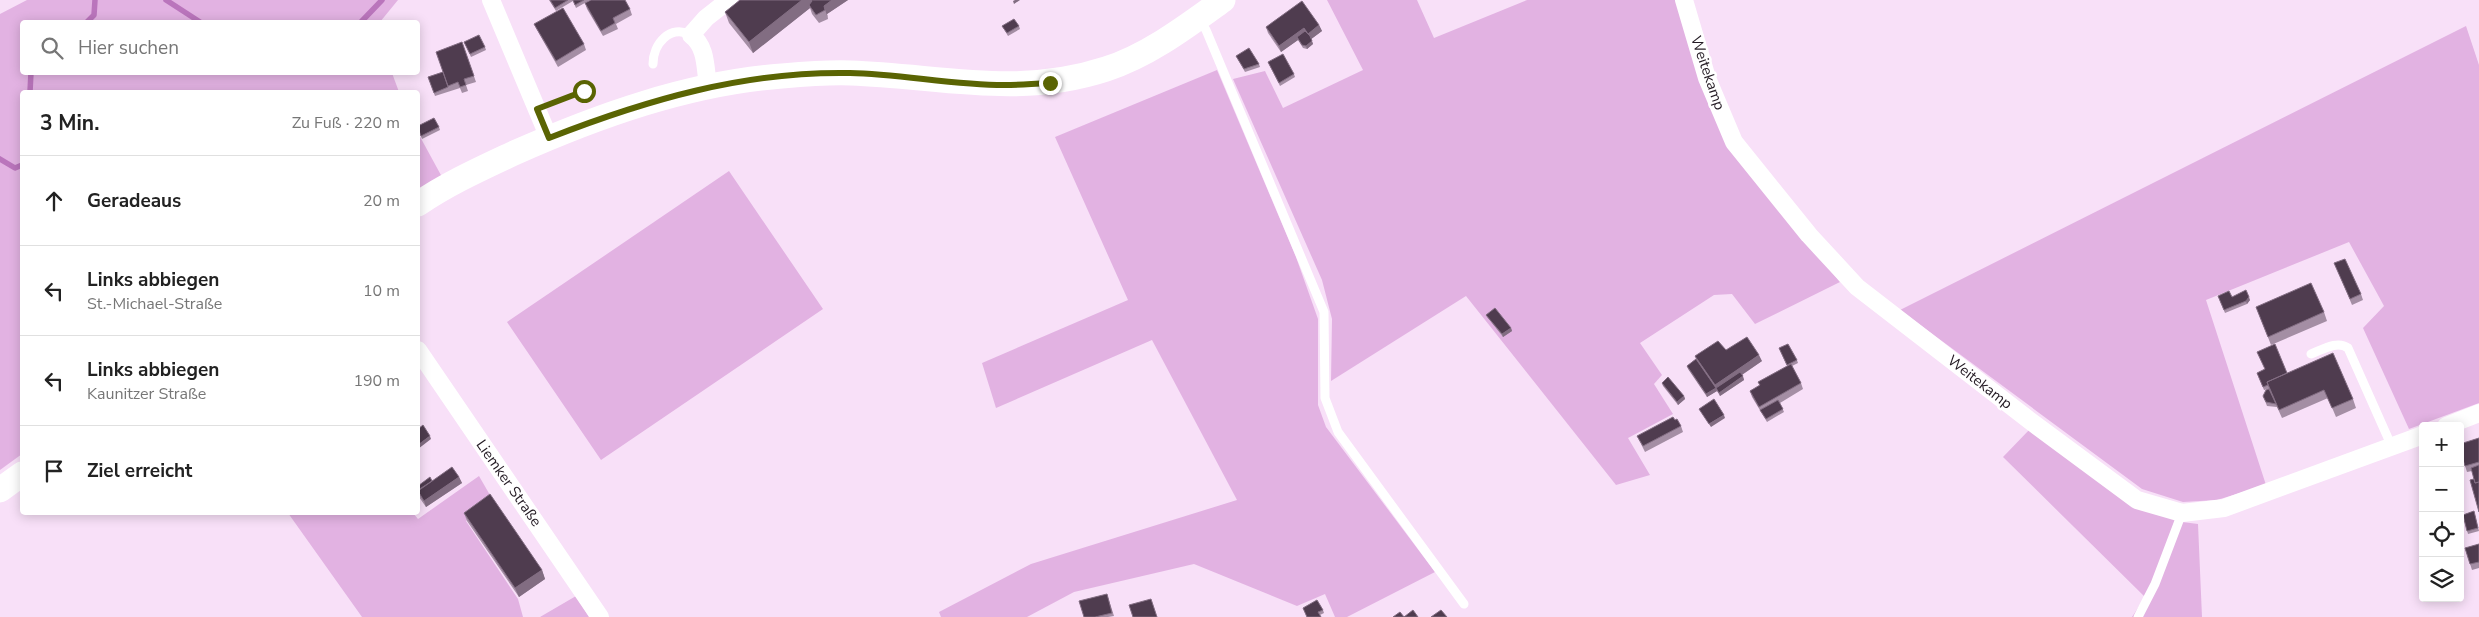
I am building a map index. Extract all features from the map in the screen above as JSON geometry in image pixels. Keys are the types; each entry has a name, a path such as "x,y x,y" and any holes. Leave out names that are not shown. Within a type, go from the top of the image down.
{"street":[{"path":"491,0 549,138"},
{"path":"708,86 703,48 698,40 691,35 706,18 729,0"},
{"path":"420,203 475,171 549,138 633,107 708,86 781,76 850,73 1004,85 1050,83 1107,69 1154,47 1223,0"},
{"name":"Weitekamp","path":"1684,0 1707,78 1734,142 1809,235 1857,287 2029,420 2137,500 2182,513 2224,508 2419,437"},
{"name":"Liemker Straße","path":"420,353 600,617"},
{"path":"2456,422 2479,413"},
{"path":"0,490 20,475"}],"lane":[{"path":"1198,18 1206,30 1324,312 1325,398 1338,432 1464,604"},
{"path":"653,64 656,46 662,39 678,32 691,35"},
{"path":"2311,354 2335,345 2344,345 2348,348 2392,447"},
{"path":"2138,617 2154,584 2182,513"}],"path":[{"path":"537,109 584,91"}],"shaded area":[{"path":"27,0 398,0 382,20 20,20 20,75 393,75 398,90 20,90 20,455 0,470 0,14"},
{"path":"1327,0 1417,0 1434,38 1527,0 1677,0 1731,146 1840,282 1755,324 1732,294 1714,295 1640,343 1662,375 1654,384 1673,414 1628,438 1650,475 1616,485 1466,296 1331,381 1332,319 1322,280 1233,79 1265,71 1283,108 1363,70"},
{"path":"2466,26 2479,65 2479,403 2428,422 2419,422 2419,425 2409,429 2363,328 2384,306 2349,242 2206,300 2266,485 2217,500 2183,502 2142,489 1900,310"},
{"path":"1217,70 1296,257 1318,319 1318,405 1326,427 1435,572 1347,617 1335,617 1325,594 1297,606 1194,564 1074,592 1027,617 941,617 939,612 1031,564 1237,500 1152,340 996,408 982,363 1128,300 1055,137"},
{"path":"420,137 442,177 420,192"},
{"path":"729,171 823,309 601,460 507,322"},
{"path":"2030,429 2133,506 2182,522 2198,524 2202,617 2132,617 2145,597 2003,457"},
{"path":"479,476 494,502 466,521 518,599 523,617 362,617 289,515 415,515 418,519"},
{"path":"576,596 589,617 540,617"}],"building":[{"path":"550,0 568,0 555,8"},
{"path":"573,0 584,0 575,5"},
{"path":"591,0 625,0 630,9 613,18 615,23 601,31 585,3"},
{"path":"740,0 802,0 749,42 725,12"},
{"path":"811,0 832,0 824,6 825,10 816,15 809,5"},
{"path":"1302,1 1319,25 1308,34 1304,28 1279,46 1266,27"},
{"path":"563,8 584,44 556,61 534,24"},
{"path":"1014,19 1019,26 1007,33 1002,26"},
{"path":"1305,31 1312,41 1306,46 1302,45 1297,37"},
{"path":"479,35 485,47 470,54 464,42"},
{"path":"462,42 474,76 464,79 466,85 460,87 458,82 448,86 436,52"},
{"path":"1249,48 1259,64 1244,69 1236,56"},
{"path":"1283,54 1294,74 1279,83 1268,62"},
{"path":"443,72 448,87 434,93 428,77"},
{"path":"434,118 439,127 421,136 420,125"},
{"path":"2345,259 2361,294 2350,299 2334,263"},
{"path":"2311,283 2324,312 2268,337 2256,307"},
{"path":"2246,290 2249,297 2246,301 2224,310 2218,296 2229,291 2232,297"},
{"path":"1495,308 1511,328 1502,334 1486,315"},
{"path":"1747,337 1759,355 1715,385 1695,356 1718,341 1726,350"},
{"path":"1788,344 1797,360 1787,365 1779,348"},
{"path":"2275,344 2287,373 2267,382 2268,385 2263,387 2257,373 2265,369 2257,352"},
{"path":"2333,353 2353,399 2332,408 2324,390 2279,410 2267,382"},
{"path":"1696,359 1716,388 1706,394 1687,366"},
{"path":"1791,364 1801,383 1759,407 1750,391 1760,385 1758,382"},
{"path":"1740,372 1743,376 1719,393 1716,388"},
{"path":"1668,377 1684,396 1677,402 1662,383"},
{"path":"2269,389 2276,404 2266,402 2263,396 2266,390"},
{"path":"1714,399 1724,415 1709,424 1699,409"},
{"path":"1778,400 1783,409 1766,419 1760,410"},
{"path":"1673,417 1675,420 1677,419 1681,426 1643,446 1637,436"},
{"path":"423,425 430,436 420,444 420,427"},
{"path":"2479,438 2479,462 2465,466 2464,443"},
{"path":"2479,465 2479,482 2475,483 2471,468"},
{"path":"452,467 459,477 424,501 420,494 420,490"},
{"path":"430,477 432,481 420,489 420,484"},
{"path":"2474,479 2475,483 2479,482 2479,512 2470,480"},
{"path":"490,494 542,570 515,588 464,513"},
{"path":"2474,511 2478,528 2467,531 2464,515"},
{"path":"2479,544 2479,562 2470,564 2465,548"},
{"path":"1107,594 1112,613 1095,617 1084,617 1079,601"},
{"path":"1151,599 1157,617 1133,617 1129,605"},
{"path":"1317,600 1323,610 1318,612 1321,617 1307,617 1303,608"},
{"path":"1413,610 1418,617 1404,617"},
{"path":"1441,610 1447,617 1431,617"},
{"path":"1400,612 1404,617 1393,617"}],"waterway":[{"path":"89,20 94,15 95,0"},
{"path":"166,0 197,20"},
{"path":"363,20 382,0"},
{"path":"30,90 31,75"},
{"path":"0,159 15,168 20,166"}],"route":[{"path":"584,91 537,109 549,138 633,107 708,86 781,76 850,73 1004,85 1050,83"}]}
